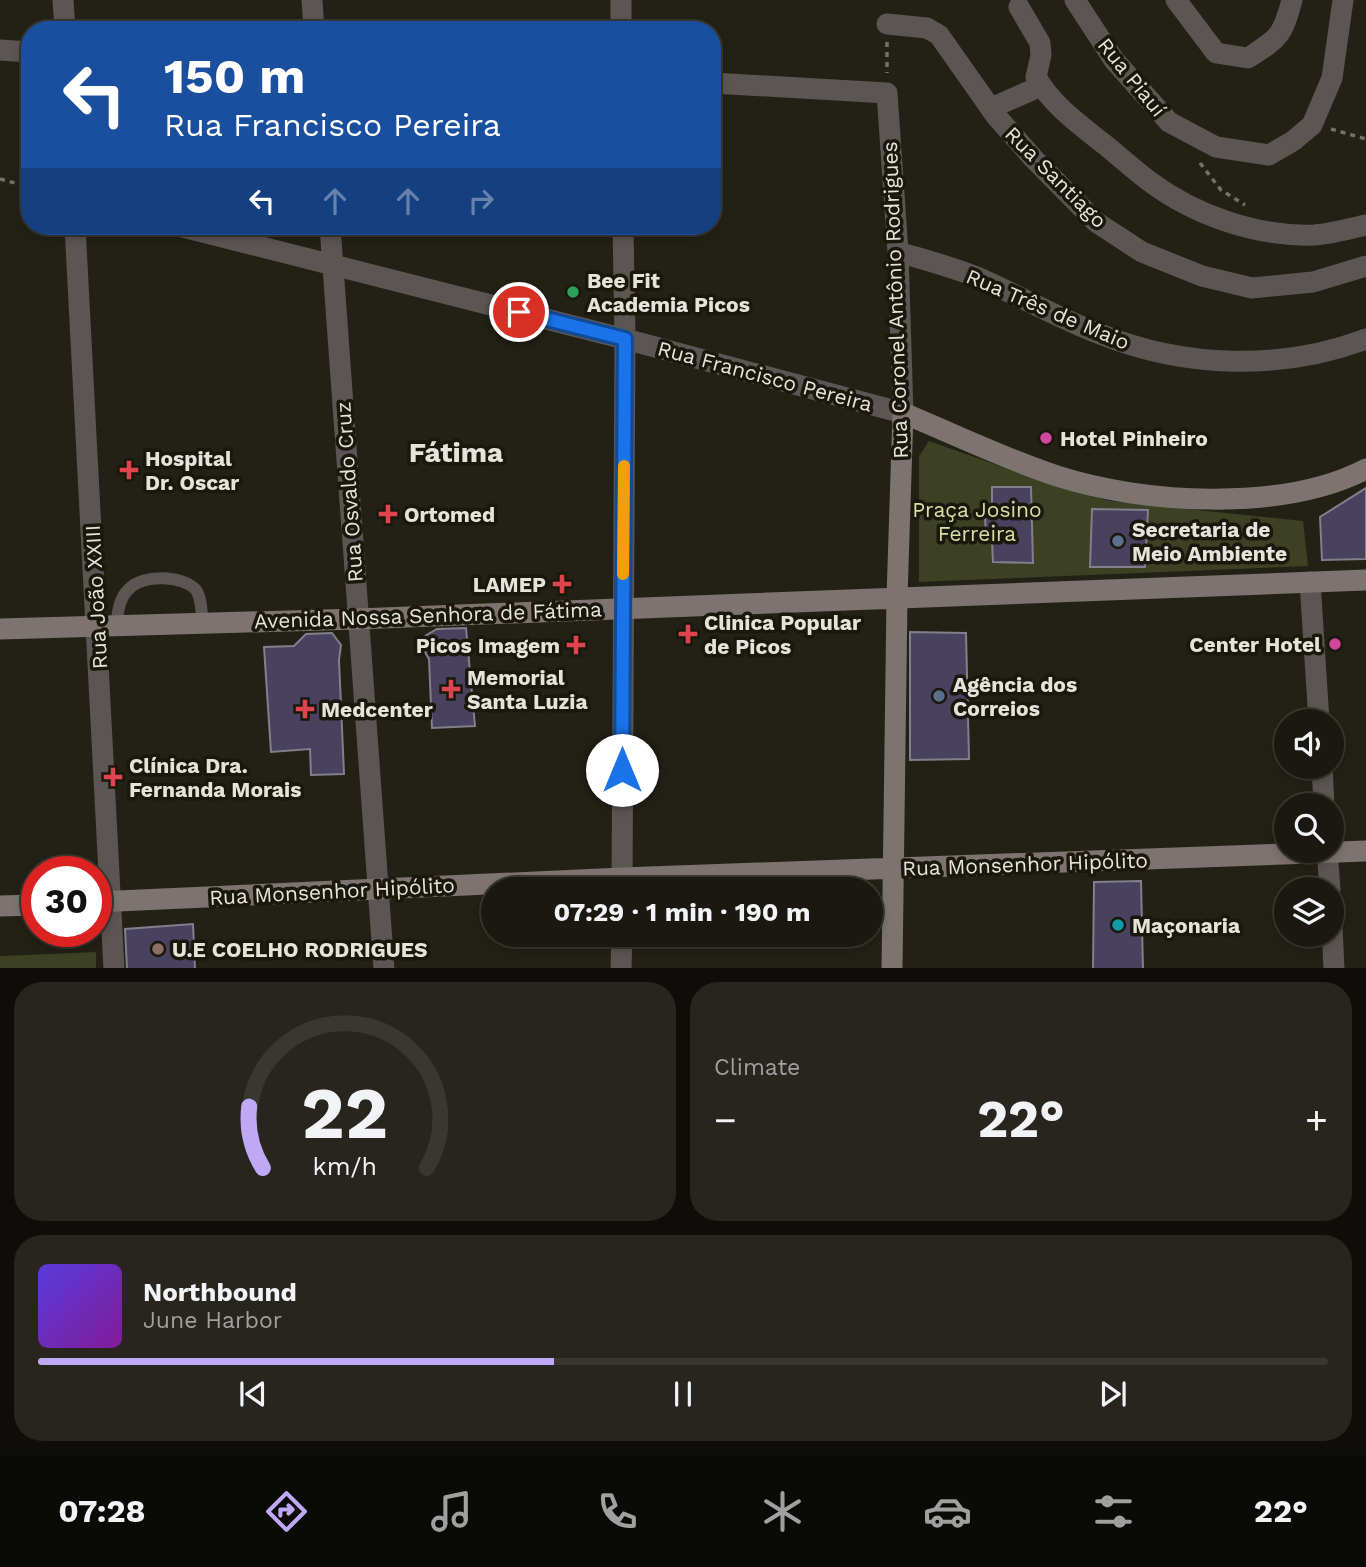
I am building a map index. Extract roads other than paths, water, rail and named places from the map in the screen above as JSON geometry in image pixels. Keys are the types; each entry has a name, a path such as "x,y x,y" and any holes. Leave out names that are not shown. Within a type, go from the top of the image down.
{"street":[{"path":"64,0 65,21"},
{"path":"312,0 313,21"},
{"path":"621,0 621,21"},
{"name":"Rua Piauí","path":"1075,0 1114,60 1169,122 1216,147 1269,155 1293,141 1312,125 1332,78 1343,0"},
{"path":"1176,0 1216,54 1248,58 1275,41 1283,30 1292,0"},
{"path":"1019,7 1040,44 1041,55 1036,77 1041,86 1064,111 1151,183 1202,212 1248,228 1279,234 1315,235 1366,225"},
{"name":"Rua Santiago","path":"887,24 927,27 939,35 991,108 1033,158 1096,222 1142,252 1227,284 1252,288 1313,282 1366,266"},
{"path":"0,50 21,51"},
{"name":"Rua Coronel Antônio Rodrigues","path":"721,84 887,93 898,252 903,413 891,968"},
{"path":"991,108 1041,86"},
{"name":"Rua João XXIII","path":"76,235 107,625 104,856"},
{"name":"Rua Francisco Pereira","path":"215,235 903,413"},
{"name":"Rua Osvaldo Cruz","path":"331,235 384,968"},
{"path":"622,877 623,235"},
{"name":"Rua Três de Maio","path":"898,252 977,277 1099,334 1170,354 1218,361 1259,362 1304,358 1366,339"},
{"path":"903,413 1056,476 1095,486 1170,496 1222,497 1315,488 1345,480 1366,469"},
{"path":"897,597 1366,580"},
{"path":"1310,582 1318,709"},
{"name":"Avenida Nossa Senhora de Fátima","path":"0,629 357,619 897,597"},
{"name":"Rua Monsenhor Hipólito","path":"1344,851 1366,851"},
{"name":"Rua Monsenhor Hipólito","path":"747,877 1274,853"},
{"name":"Rua Monsenhor Hipólito","path":"112,901 481,886"},
{"path":"0,906 21,905"},
{"name":"Rua João XXIII","path":"111,947 114,968"},
{"path":"621,968 622,947"},
{"path":"1333,947 1334,968"}],"lane":[{"path":"107,625 129,588 136,582 162,579 180,581 195,589 199,595 203,623"}],"place":[{"name":"Bee Fit Academia Picos","path":"573,292"},
{"name":"Hotel Pinheiro","path":"1046,438"},
{"name":"Hospital Dr. Oscar","path":"129,470"},
{"name":"Ortomed","path":"388,514"},
{"name":"Secretaria de Meio Ambiente","path":"1118,541"},
{"name":"LAMEP","path":"562,584"},
{"name":"Clinica Popular de Picos","path":"688,634"},
{"name":"Center Hotel","path":"1335,644"},
{"name":"Picos Imagem","path":"576,645"},
{"name":"Memorial Santa Luzia","path":"451,689"},
{"name":"Agência dos Correios","path":"939,696"},
{"name":"Medcenter","path":"305,709"},
{"name":"Clínica Dra. Fernanda Morais","path":"113,777"},
{"name":"Maçonaria","path":"1118,925"},
{"name":"U.E COELHO RODRIGUES","path":"158,949"}],"district":[{"name":"Fátima","path":"456,452"}],"park label":[{"name":"Praça Josino Ferreira","path":"977,521"}]}
